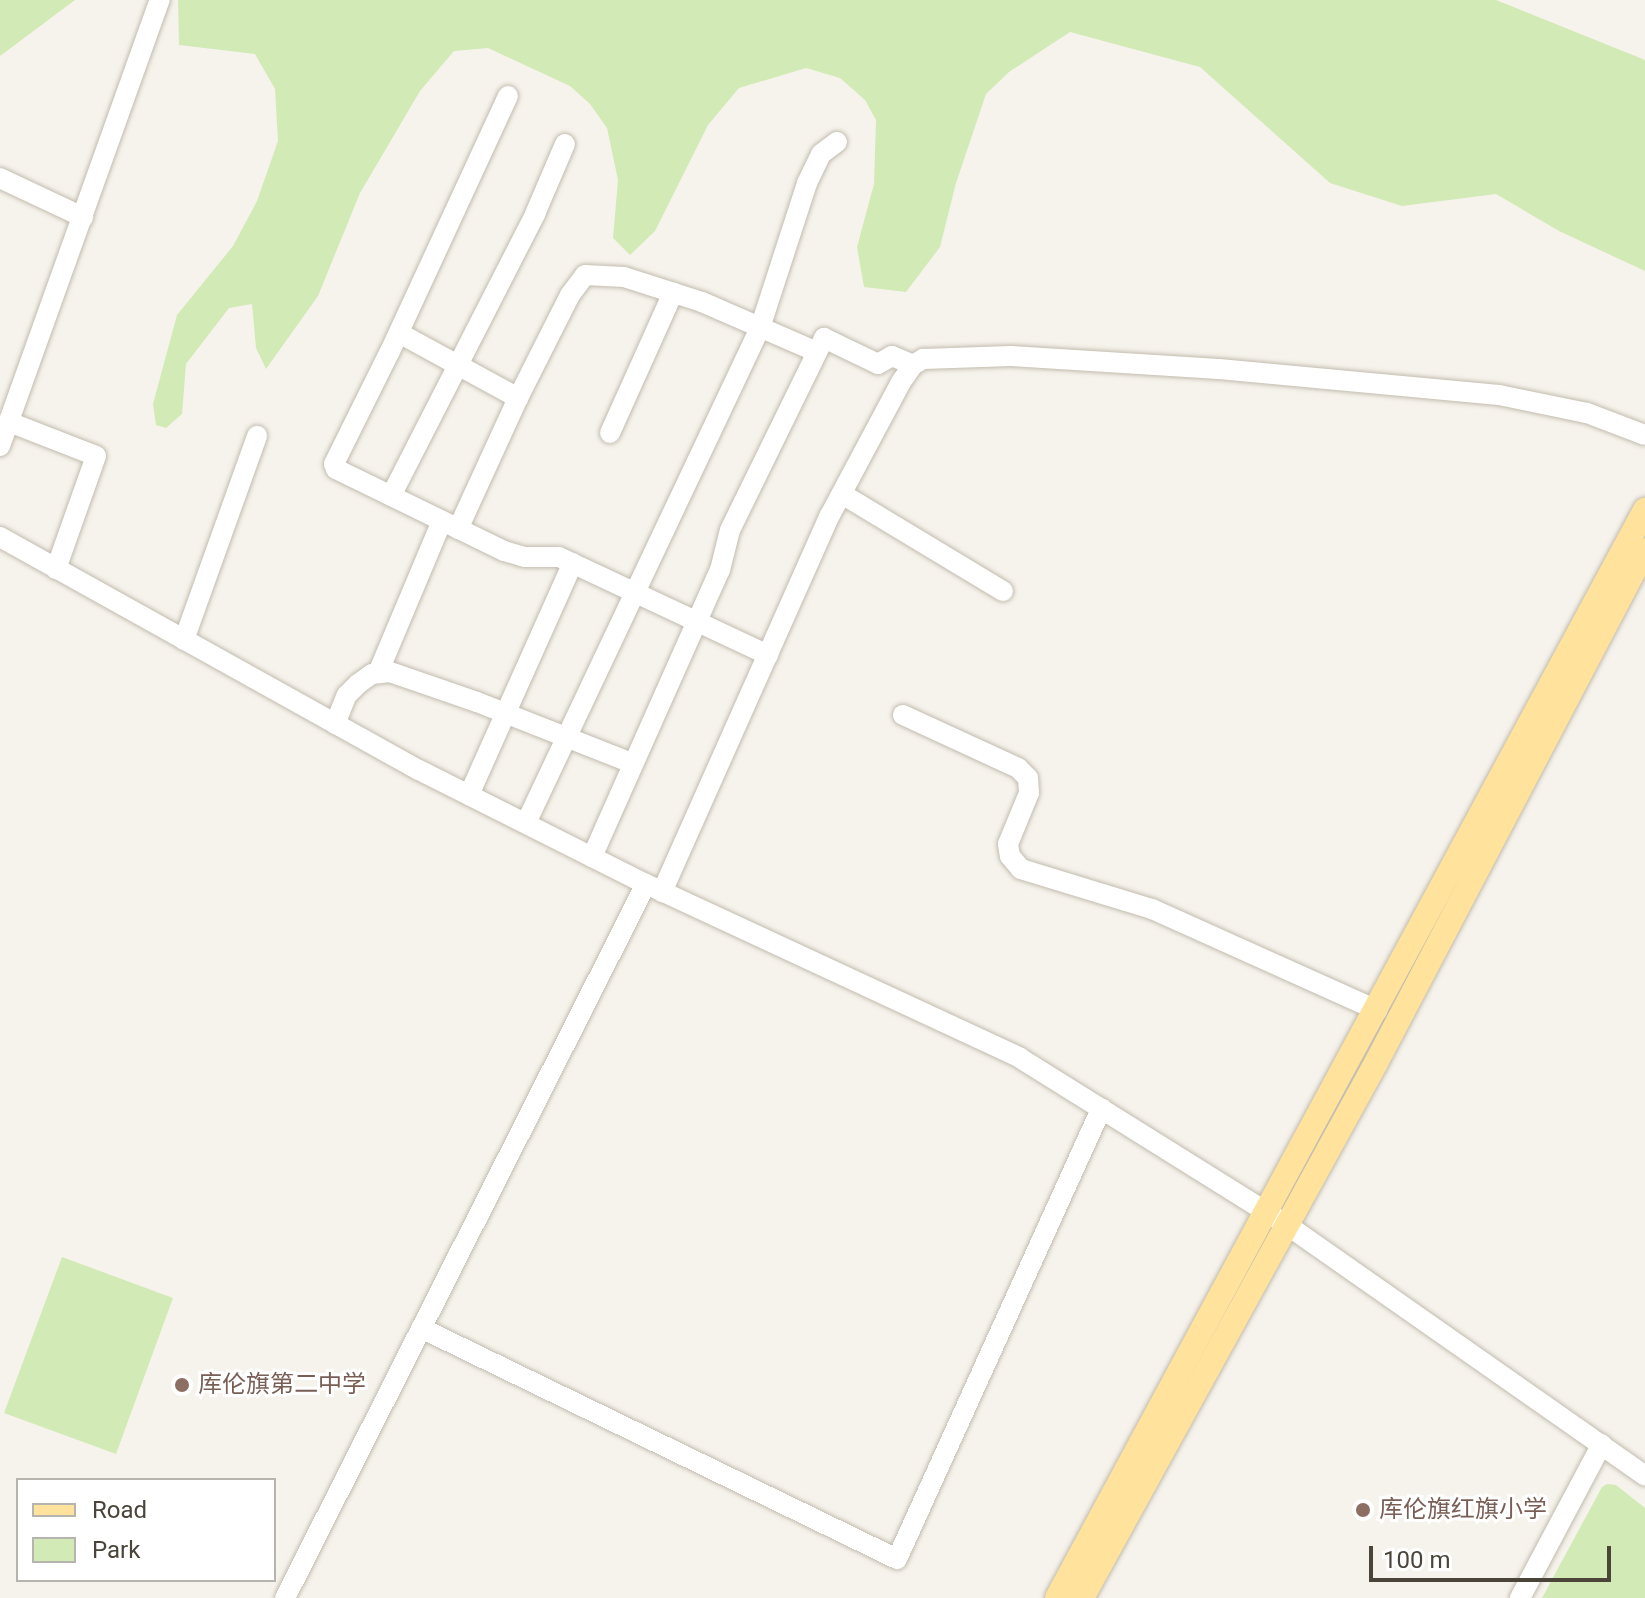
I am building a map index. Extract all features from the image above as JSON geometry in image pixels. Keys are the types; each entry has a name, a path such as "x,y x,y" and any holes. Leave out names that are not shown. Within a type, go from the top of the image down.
{"main road":[{"path":"1082,1598 1277,1218 1377,1010 1645,510"},
{"path":"1057,1598 1277,1218 1645,550"}],"street":[{"path":"0,446 160,0"},
{"path":"508,96 399,333 334,464 336,469 504,551 525,557 559,557 768,655"},
{"path":"526,823 760,328 807,183 821,154 837,142"},
{"path":"391,496 535,214 565,144"},
{"path":"0,178 83,217"},
{"path":"378,673 450,525 570,295 585,275 624,277 673,293 817,352"},
{"path":"610,433 673,293"},
{"path":"399,333 518,398"},
{"path":"592,857 720,570 730,530 824,338 831,338 878,364 892,356 913,365"},
{"path":"285,1598 421,1328 654,888 768,655 842,494 913,365 923,359 946,356 1011,356 1219,369 1499,395 1587,413 1645,435"},
{"path":"9,422 96,456 56,569"},
{"path":"184,640 257,436"},
{"path":"842,494 1003,591"},
{"path":"0,537 469,795 654,888 983,1039 1102,1108 1277,1218 1645,1476"},
{"path":"469,795 573,563"},
{"path":"335,724 347,695 358,684 378,673 390,672 505,712 632,763"},
{"path":"903,715 1018,768 1028,778 1029,793 1008,844 1010,856 1021,869 1152,909 1377,1010"},
{"path":"421,1328 897,1559 1102,1108"},
{"path":"1520,1598 1602,1444"}],"green space":[{"path":"0,0 75,0 0,56"},
{"path":"178,0 1496,0 1645,60 1645,271 1559,231 1496,194 1402,206 1330,183 1200,67 1070,32 1009,72 986,94 956,183 940,247 906,292 864,287 857,247 874,184 876,120 865,100 840,78 806,68 739,88 708,125 655,231 630,255 613,238 618,180 607,128 590,104 570,86 488,48 454,51 420,91 360,193 318,296 266,369 256,348 252,304 229,308 186,364 182,414 166,428 156,425 153,404 177,315 233,246 257,201 278,141 275,89 255,54 179,45"},
{"path":"62,1257 173,1298 116,1454 4,1413"},
{"path":"1616,1485 1645,1508 1645,1598 1542,1598 1602,1487"}],"place":[{"name":"库伦旗第二中学","path":"182,1385"},
{"name":"库伦旗红旗小学","path":"1363,1510"}]}
